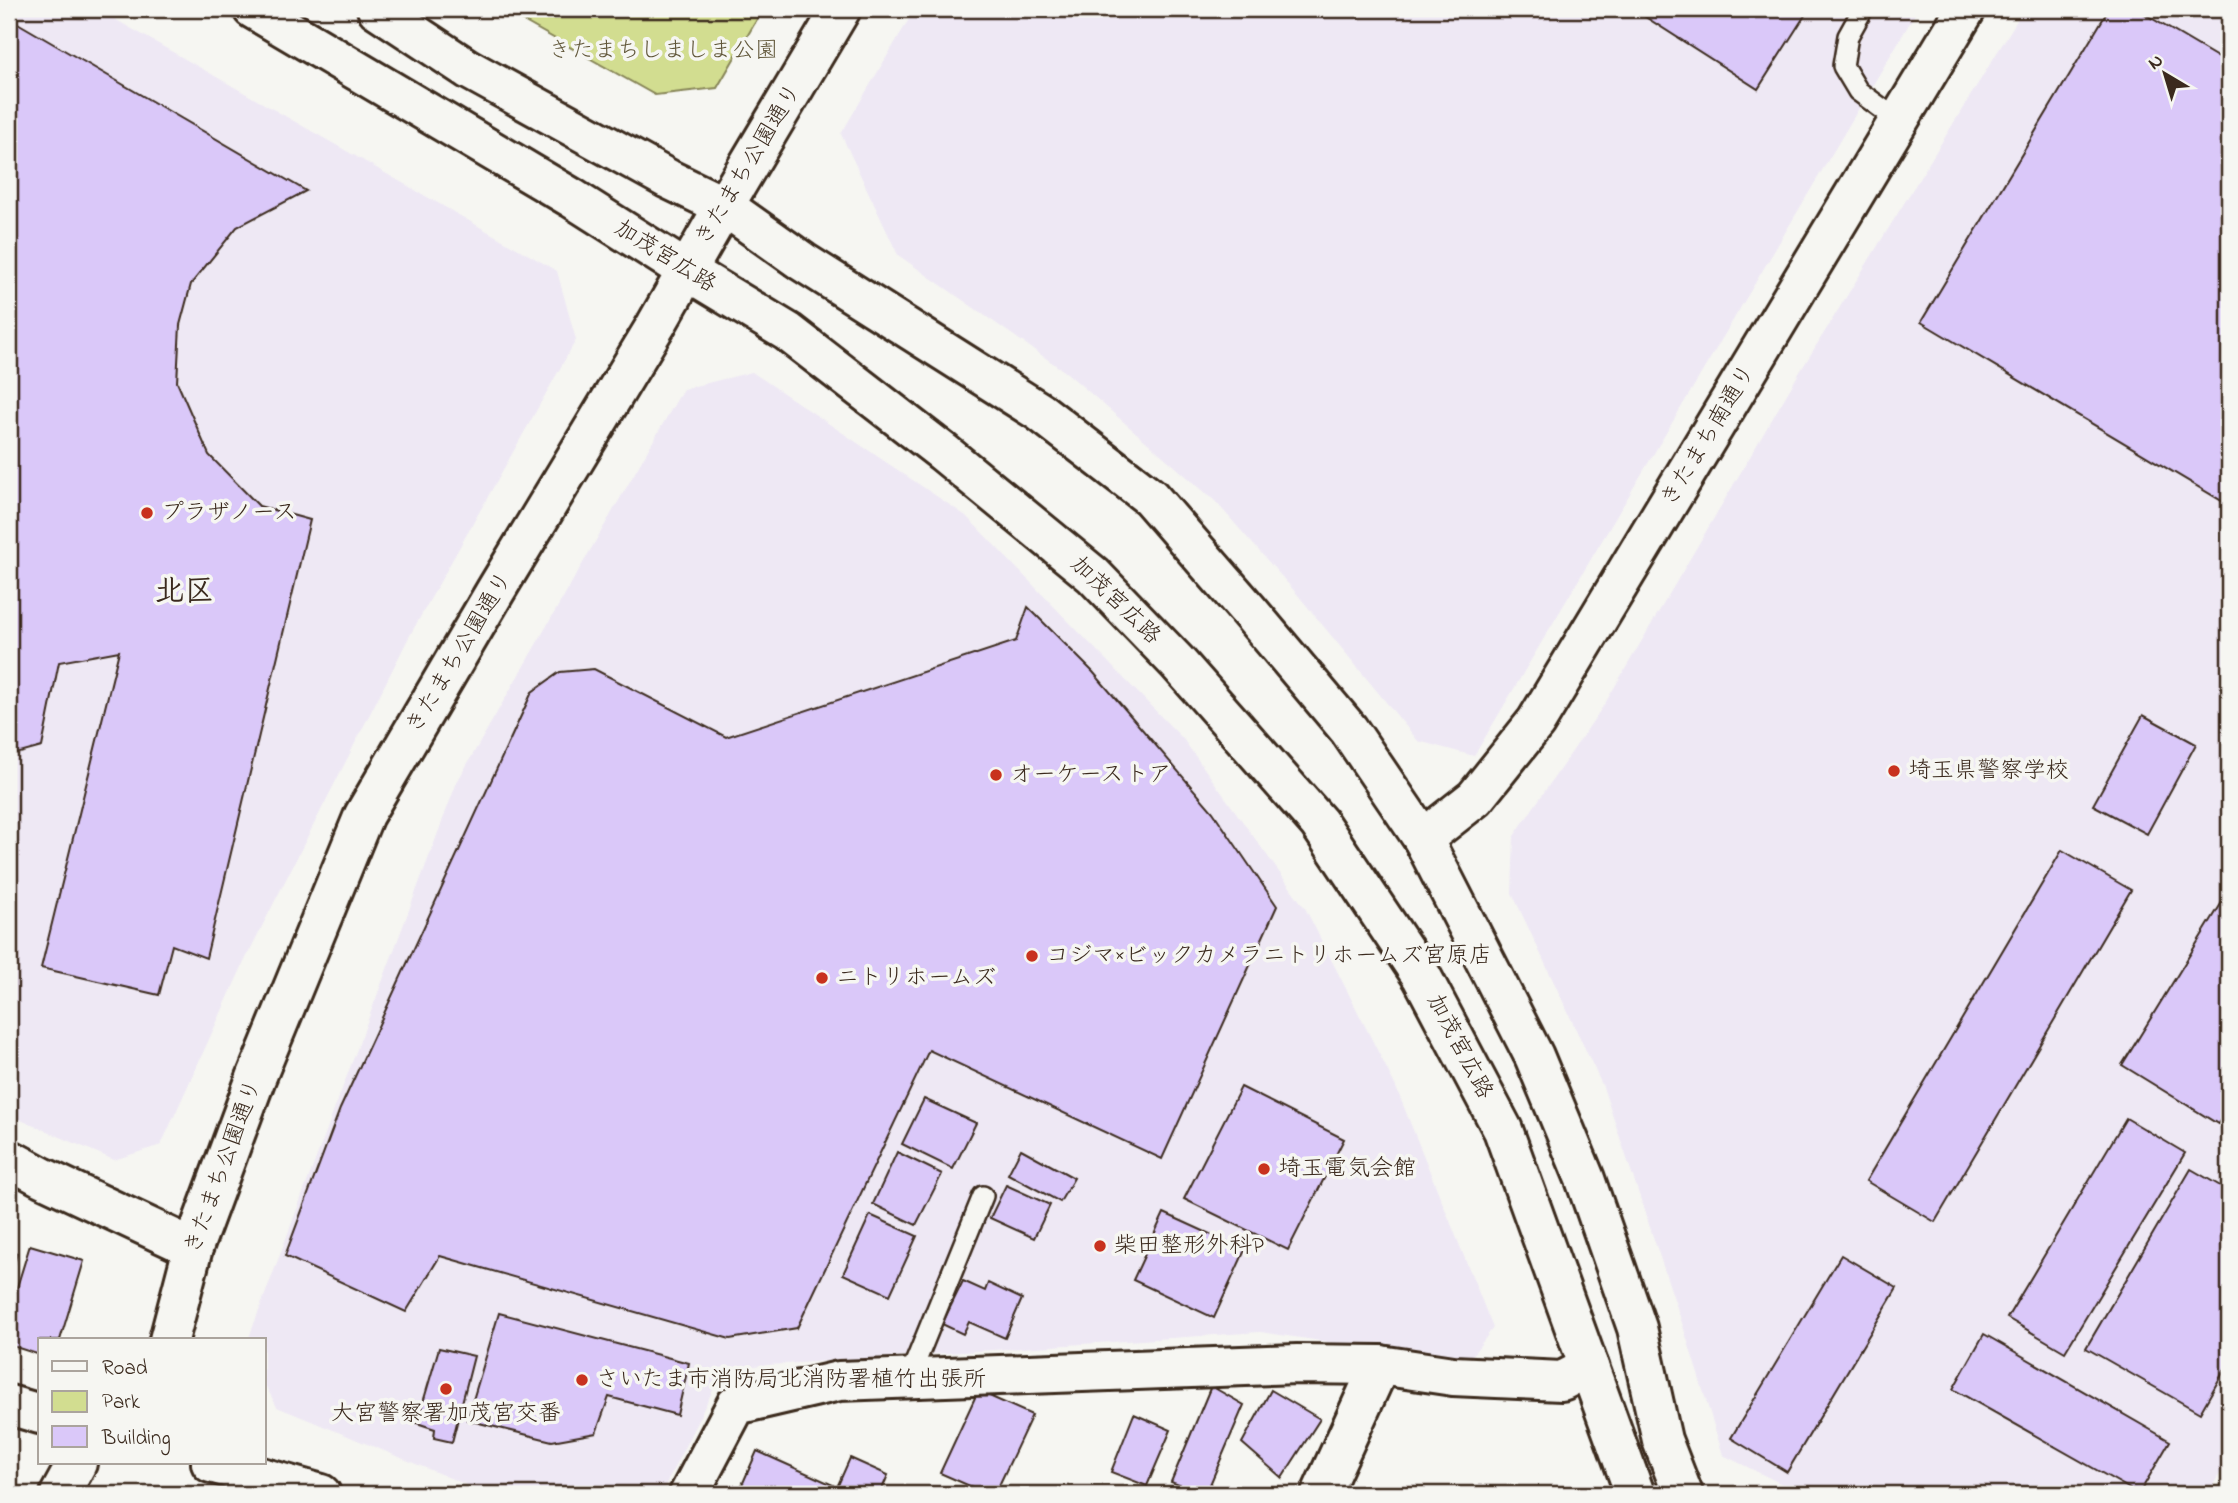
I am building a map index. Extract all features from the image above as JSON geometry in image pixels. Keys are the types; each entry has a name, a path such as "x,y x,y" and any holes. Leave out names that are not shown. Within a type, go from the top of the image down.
{"street":[{"name":"加茂宮広路","path":"253,9 572,198 788,332 943,452 1093,575 1177,662 1319,823 1422,977 1503,1130 1635,1494"},
{"path":"377,9 468,69 668,179 724,206 803,262 1040,412 1150,497 1349,730 1423,839 1534,1056 1585,1179 1637,1328 1662,1440 1683,1494"},
{"name":"きたまち公園通り","path":"170,1338 194,1248 256,1078 364,815 841,9"},
{"name":"きたまち南通り","path":"1423,839 1475,798 1536,722 1966,9"},
{"path":"9,1159 194,1248"},
{"path":"690,1494 736,1405 839,1381 1283,1365 1380,1365 1453,1376 1562,1381 1589,1367"},
{"path":"1321,1494 1380,1365"},
{"path":"9,1405 38,1413"},
{"path":"60,1494 76,1464"},
{"path":"215,1464 321,1494"}],"lane":[{"path":"1863,9 1847,36 1843,66 1858,91 1899,121"},
{"path":"909,1378 984,1196"}],"shaded area":[{"path":"9,9 97,9 557,271 576,340 409,637 246,958 161,1145 114,1160 9,1115"},
{"path":"915,9 1918,9 1474,756 1418,741 1297,594 1215,501 1067,373 898,255 841,134"},
{"name":"埼玉県警察学校","path":"2024,9 2229,9 2229,1460 2207,1494 1802,1494 1723,1455 1603,1087 1512,893 1514,836 1604,705 1798,375"},
{"path":"752,372 966,516 1183,739 1305,908 1395,1085 1493,1328 1471,1357 1409,1354 1260,1332 724,1368 661,1494 489,1494 277,1407 266,1387 266,1338 249,1338 457,782 683,389"}],"green space":[{"name":"きたまちしましま公園","path":"502,9 763,9 717,88 655,95"}],"building":[{"path":"1633,9 1809,9 1758,89"},
{"path":"2109,9 2136,9 2229,64 2227,504 1921,322"},
{"name":"プラザノース","path":"9,18 306,191 237,227 191,284 180,325 177,382 209,455 259,506 310,520 206,958 172,945 159,995 41,968 119,651 59,662 42,747 9,756"},
{"name":"ニトリホームズ","path":"1028,607 1093,672 1213,812 1277,906 1162,1159 929,1050 797,1328 730,1339 440,1256 406,1312 285,1256 340,1109 532,692 560,672 594,669 726,737 1016,641"},
{"path":"2143,715 2196,744 2147,834 2093,805"},
{"path":"2062,850 2131,890 1935,1222 1866,1181"},
{"path":"2229,891 2229,1106 2218,1124 2122,1065"},
{"name":"埼玉電気会館","path":"1241,1087 1344,1139 1288,1250 1184,1199"},
{"path":"924,1099 976,1123 953,1169 902,1144"},
{"path":"2126,1118 2185,1153 2065,1352 2007,1318"},
{"path":"1021,1149 1074,1178 1060,1202 1008,1174"},
{"path":"897,1152 942,1174 916,1225 873,1204"},
{"path":"2191,1169 2229,1191 2229,1362 2200,1413 2086,1348"},
{"path":"1006,1185 1050,1205 1034,1238 990,1218"},
{"path":"1164,1213 1245,1250 1214,1318 1133,1280"},
{"path":"870,1215 917,1236 890,1295 843,1274"},
{"path":"30,1245 84,1261 61,1338 38,1338 38,1354 9,1345 9,1313"},
{"path":"9,1250 17,1253 9,1286"},
{"path":"1841,1255 1897,1288 1787,1472 1731,1438"},
{"path":"963,1281 985,1291 988,1283 1022,1299 1005,1338 969,1322 963,1334 942,1324"},
{"name":"さいたま市消防局北消防署植竹出張所","path":"499,1313 689,1363 677,1415 609,1397 596,1433 552,1441 467,1420"},
{"path":"1984,1334 2170,1441 2139,1494 1953,1389"},
{"name":"大宮警察署加茂宮交番","path":"439,1348 474,1356 452,1442 434,1438 435,1429 417,1423"},
{"path":"1211,1386 1244,1405 1206,1494 1202,1494 1171,1482"},
{"path":"1271,1390 1320,1419 1282,1478 1242,1443"},
{"path":"978,1391 1032,1415 995,1494 988,1494 940,1473"},
{"path":"1134,1414 1171,1430 1147,1486 1111,1472"},
{"path":"757,1451 833,1485 829,1494 738,1494"},
{"path":"850,1458 888,1475 880,1494 834,1494"},
{"path":"1235,1489 1261,1491 1260,1494 1233,1494"}],"place":[{"name":"プラザノース","path":"147,513"},
{"name":"埼玉県警察学校","path":"1894,771"},
{"name":"オーケーストア","path":"996,775"},
{"name":"コジマ×ビックカメラニトリホームズ宮原店","path":"1032,956"},
{"name":"ニトリホームズ","path":"822,978"},
{"name":"埼玉電気会館","path":"1264,1169"},
{"name":"柴田整形外科P","path":"1100,1246"},
{"name":"さいたま市消防局北消防署植竹出張所","path":"582,1380"},
{"name":"大宮警察署加茂宮交番","path":"446,1389"}],"district":[{"name":"北区","path":"184,593"}]}
